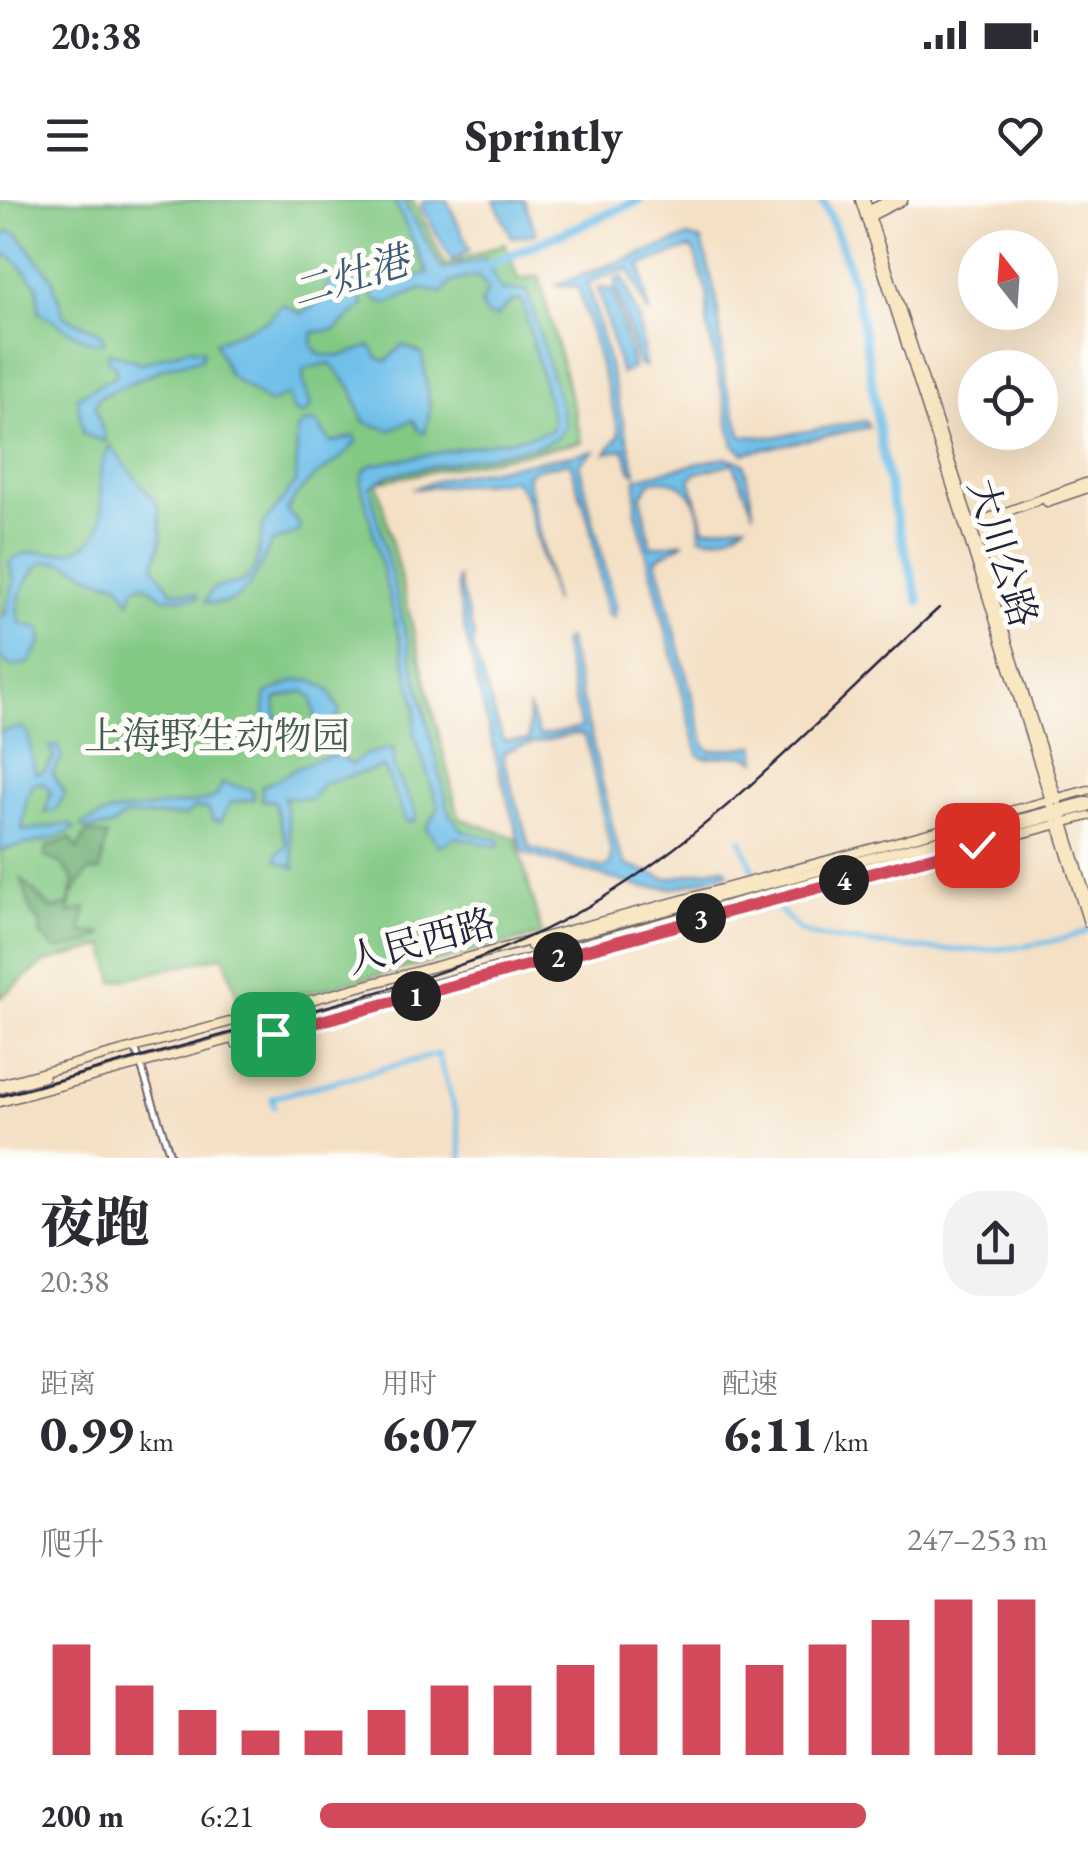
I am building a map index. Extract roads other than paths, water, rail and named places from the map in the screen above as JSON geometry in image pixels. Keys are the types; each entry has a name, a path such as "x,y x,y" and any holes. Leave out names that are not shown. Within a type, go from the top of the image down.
{"main road":[{"name":"大川公路","path":"862,200 970,528 1088,922"},
{"path":"867,215 890,200"},
{"path":"867,215 903,200"},
{"path":"970,528 1088,485"},
{"name":"人民西路","path":"973,834 1057,812 1088,790"},
{"name":"人民西路","path":"0,1086 1088,804"},
{"name":"大川公路","path":"1057,812 1088,902"},
{"name":"人民西路","path":"1057,812 1088,816"},
{"name":"人民西路","path":"0,1104 956,839"}],"street":[{"path":"136,1049 171,1158"}],"water":[{"path":"394,200 403,200 443,270 485,258 501,290 527,290 566,425 558,437 541,445 389,475 370,487 450,815 463,831 500,840 499,847 456,837 440,846 426,828 439,808 414,734 416,706 361,483 364,471 372,465 540,434 551,430 553,420 522,301 512,301 496,317 486,315 481,305 488,289 477,276 452,282 442,293 422,289 387,304 372,298 377,288 428,273"},
{"path":"424,200 447,200 470,250 452,261 421,206"},
{"path":"494,200 524,200 536,234 512,237"},
{"path":"9,231 18,234 52,278 64,316 101,333 104,343 85,340 39,312 37,285 11,256 0,256 0,238"},
{"path":"688,237 702,241 717,301 725,381 742,436 772,437 866,421 869,427 744,453 734,445 707,324 708,296 694,251 689,248 641,265 649,314 629,269 588,282 636,473 631,471 624,449 606,453 620,434 578,287 555,285"},
{"path":"623,277 639,320 645,367 638,364 616,288 615,280"},
{"path":"339,279 354,285 364,305 335,330 313,332 312,346 320,355 341,356 371,346 378,358 387,361 402,345 422,354 430,408 425,433 413,420 390,430 364,422 351,388 330,363 304,369 303,381 311,407 303,415 294,411 287,395 269,403 229,375 215,342 268,320 282,304 302,314 322,299 328,283"},
{"path":"598,288 613,290 631,357 633,368 621,374"},
{"path":"189,348 203,350 201,359 169,366 99,397 95,406 106,442 83,434 77,397 115,376 116,367 107,359 109,352 142,363"},
{"path":"316,422 331,443 355,436 356,442 303,487 287,511 299,523 299,532 272,542 248,587 231,601 205,602 213,588 244,581 255,568 264,524 296,482 297,430 304,423"},
{"path":"110,446 158,505 162,537 154,566 172,591 197,594 198,598 165,598 144,584 134,588 130,602 118,582 64,563 42,563 26,583 19,599 18,616 21,624 40,628 42,642 29,663 11,666 0,658 0,617 6,613 14,580 9,563 28,553 73,551 95,536 102,518 101,471"},
{"path":"594,451 579,464 615,607 613,618 607,613 589,522 570,462 536,469 527,475 554,603 525,494 514,480 412,489 448,477"},
{"path":"725,457 744,463 754,513 733,463 696,473 690,479 705,529 746,523 732,533 713,538 700,536 696,503 673,482 651,482 641,496 651,547 685,542 656,559 705,746 711,751 755,746 757,761 744,755 704,758 698,754 636,512 636,478"},
{"path":"458,578 474,636 472,644 503,741 529,740 528,706 539,736 581,728 562,644 567,638 618,848 626,865 668,879 723,867 728,873 675,888 641,887 524,853 484,710","holes":["583,735 611,852 610,864 604,868 530,848 503,754 535,742"]},
{"path":"311,680 328,689 340,711 328,733 295,741 265,727 265,695 294,681","holes":["304,691 312,698 317,726 308,728 277,719 275,699"]},
{"path":"22,727 28,733 35,773 43,772 54,758 50,746 58,746 62,758 52,774 65,793 56,810 45,813 51,792 43,783 35,783 27,796 22,831 70,824 75,829 56,838 0,850 0,732"},
{"path":"393,748 394,769 417,814 415,821 406,822 384,767 323,783 311,799 284,797 295,868 277,861 277,854 287,846 274,801 262,800 262,786 318,759 340,756 351,765 366,754"},
{"path":"222,783 252,790 254,799 230,803 220,822 213,820 208,809 194,808 185,816 125,816 110,827 84,829 81,825 109,813 207,801 217,795"}],"waterway":[{"name":"二灶港","path":"481,268 640,200"},
{"path":"822,200 854,289 888,484 919,601"},
{"path":"741,840 758,881"},
{"path":"769,899 800,931 887,945 988,950 1054,941 1088,931"},
{"path":"274,1107 272,1098 438,1054 457,1118 462,1158"}],"railway":[{"path":"0,1096 404,984 491,953 575,914 702,827 939,608"}],"park label":[{"name":"上海野生动物园","path":"217,736"}]}
